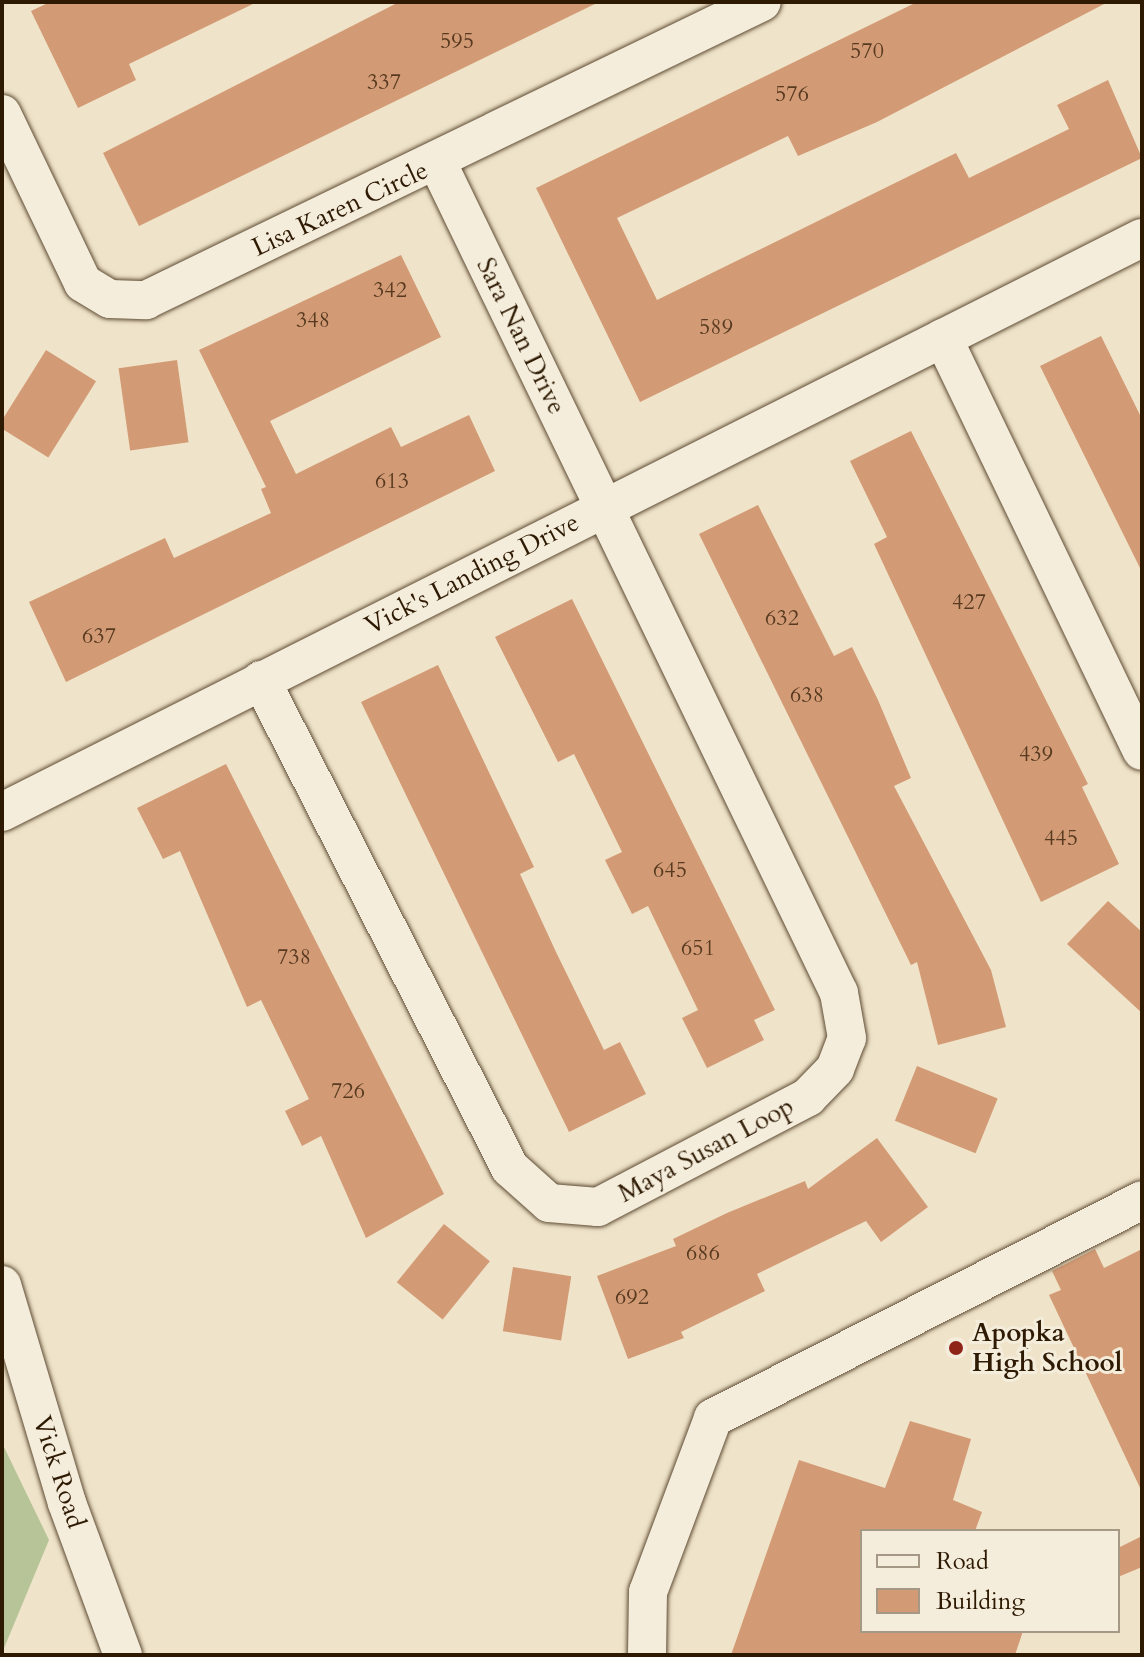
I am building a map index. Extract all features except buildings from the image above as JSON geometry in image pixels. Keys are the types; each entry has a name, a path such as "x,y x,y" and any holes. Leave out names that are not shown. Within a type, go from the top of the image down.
{"street":[{"name":"Lisa Karen Circle","path":"2,114 83,283 110,299 146,300 438,164 762,2"},
{"name":"Sara Nan Drive","path":"438,164 605,507"},
{"name":"Vick's Landing Drive","path":"2,812 1142,238"},
{"path":"943,338 1142,751"},
{"name":"Maya Susan Loop","path":"261,680 510,1168 549,1203 598,1207 808,1097 835,1069 847,1038 839,993 605,507"},
{"path":"647,1655 648,1592 713,1418 1142,1200"},
{"name":"Vick Road","path":"2,1285 67,1503 123,1655"}],"green space":[{"path":"2,1443 49,1540 2,1653"}],"place":[{"name":"Apopka High School","path":"956,1348"}]}
